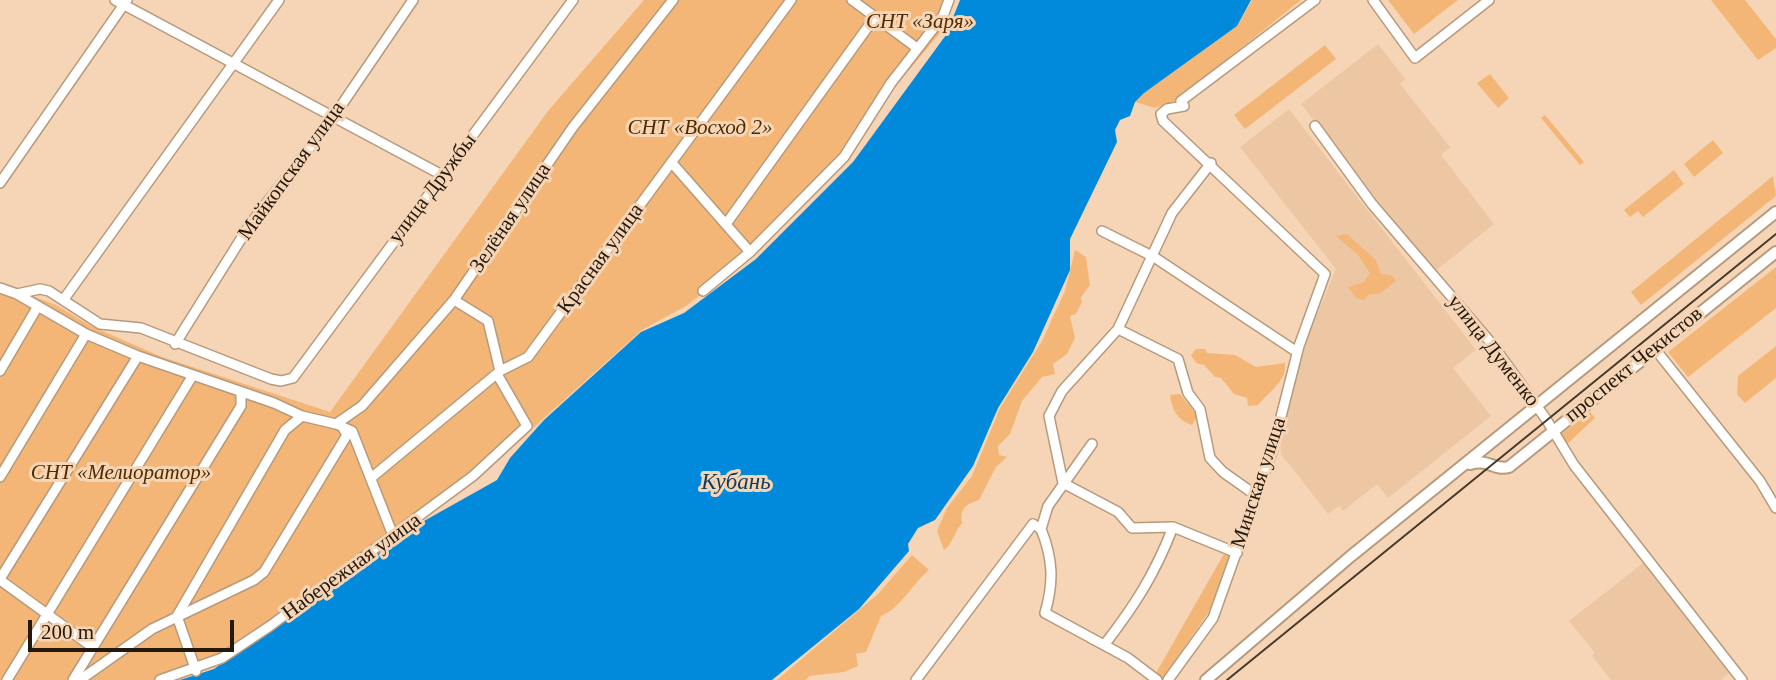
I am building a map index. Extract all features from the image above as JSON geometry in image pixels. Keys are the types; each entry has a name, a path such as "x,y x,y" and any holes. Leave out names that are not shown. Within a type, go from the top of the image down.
{"main road":[{"name":"проспект Чекистов","path":"1458,470 1776,212"},
{"name":"проспект Чекистов","path":"1458,470 1481,461 1500,468 1509,467 1776,252"},
{"name":"проспект Чекистов","path":"1491,464 1490,452 1503,435"},
{"path":"1206,680 1351,556 1458,470"}],"street":[{"path":"64,299 279,0"},
{"name":"Майкопская улица","path":"175,344 251,223 332,119 413,0"},
{"name":"улица Дружбы","path":"175,344 271,379 281,381 293,378 573,0"},
{"name":"Зелёная улица","path":"336,424 362,406 454,300 573,127 673,0"},
{"name":"Красная улица","path":"371,478 498,372 528,357 790,0"},
{"path":"852,0 917,48"},
{"path":"703,291 750,252 844,157 917,48 943,16 949,0"},
{"path":"1063,484 1049,416 1062,391 1118,329 1154,257 1172,213 1211,163 1163,121 1164,111 1184,106 1181,101 1315,0"},
{"path":"1373,0 1415,58 1489,0"},
{"path":"0,183 122,2 332,119 442,176"},
{"path":"726,224 875,18"},
{"name":"улица Думенко","path":"1315,127 1372,204 1492,344 1574,465 1742,680"},
{"path":"672,163 750,252"},
{"name":"Минская улица","path":"1168,680 1213,618 1257,496 1297,352 1325,274 1211,163"},
{"path":"1102,230 1154,257 1297,352"},
{"path":"0,288 18,294 86,334 138,356 274,402 302,416 336,424 352,431 394,538"},
{"path":"18,294 40,289 64,299 100,324 141,328 175,344"},
{"path":"454,300 488,321 498,372"},
{"path":"0,371 38,306"},
{"path":"1118,329 1178,359 1188,393 1200,409 1210,458 1223,472 1257,496"},
{"path":"0,477 86,334"},
{"path":"1655,349 1760,481 1776,508"},
{"path":"91,646 0,579 138,356"},
{"name":"Набережная улица","path":"160,680 222,658 394,538 473,476 527,426 498,372"},
{"path":"7,680 194,375"},
{"path":"72,680 241,406 241,391"},
{"path":"177,616 285,430 302,416"},
{"path":"80,680 152,629 254,580 264,572 347,435 346,429 336,424"},
{"path":"1093,444 1048,506 1041,529 1052,564 1053,583 1045,613 1105,645 1157,680"},
{"path":"1063,484 1118,512 1132,528 1173,527 1237,553"},
{"path":"916,680 1033,524 1041,529"},
{"path":"1105,645 1137,603 1157,569 1173,527"},
{"path":"177,616 196,669"}],"shaded area":[{"path":"1378,44 1405,79 1400,84 1450,147 1441,155 1494,224 1434,272 1301,104"},
{"path":"1289,109 1476,350 1453,368 1491,416 1388,498 1377,484 1343,511 1339,506 1328,514 1281,454 1280,437 1299,357 1336,269 1240,147"},
{"path":"1643,563 1729,673 1721,680 1611,680 1592,656 1595,653 1569,621"}],"green space":[{"name":"СНТ «Восход 2»","path":"644,0 954,0 941,32 887,96 846,161 749,257 686,306 642,330 476,479 310,601 217,664 171,680 0,680 0,283 56,305 91,326 162,357 330,412 548,111"},
{"path":"1252,0 1301,0 1175,101 1155,108 1135,102 1237,26"},
{"path":"1388,0 1458,0 1414,34"},
{"path":"1711,0 1745,0 1776,39 1776,48 1758,60"},
{"path":"1325,45 1336,59 1245,129 1234,115"},
{"path":"1490,74 1509,98 1498,108 1477,83"},
{"path":"1545,115 1584,162 1580,165 1541,118"},
{"path":"1713,140 1723,153 1694,177 1684,164"},
{"path":"1674,170 1684,184 1643,217 1638,211 1630,217 1624,210"},
{"path":"1773,176 1776,196 1641,305 1631,292"},
{"path":"1347,234 1376,260 1381,274 1391,275 1396,281 1381,293 1368,295 1364,300 1356,298 1348,287 1364,282 1370,273 1358,255 1336,236"},
{"path":"1075,250 1086,257 1090,285 1081,297 1082,302 1076,314 1070,316 1075,338 1067,354 1053,364 1055,374 1042,377 1022,401 1010,434 998,446 999,455 1007,457 996,467 979,500 964,508 962,523 944,550 937,531 947,508 972,476 1000,408 1042,341 1065,291"},
{"path":"1776,267 1776,308 1688,377 1668,352"},
{"path":"1776,346 1776,378 1745,403 1737,394 1738,376"},
{"path":"1196,349 1205,349 1207,353 1235,355 1256,367 1285,363 1285,369 1280,381 1258,405 1248,406 1247,398 1234,394 1221,378 1215,377 1204,365 1196,363 1191,355"},
{"path":"1180,394 1198,416 1192,425 1179,417 1174,410 1170,395"},
{"path":"1590,412 1595,418 1566,445 1562,434"},
{"path":"1225,552 1232,555 1208,613 1163,678 1156,673"},
{"path":"912,555 929,570 895,607 881,616 866,652 856,654 858,666 844,672 809,676 806,680 777,680 878,594"}],"water":[{"name":"Кубань","path":"960,0 1251,0 1237,26 1144,93 1135,102 1130,116 1120,120 1115,130 1117,142 1070,239 1070,270 1033,352 998,408 973,466 935,520 918,528 908,544 909,551 859,609 772,680 180,680 214,669 424,521 497,480 510,458 544,420 641,332 684,313 756,259 853,162 946,35"}],"tram line":[{"path":"1227,680 1776,234"}],"park label":[{"name":"СНТ «Заря»","path":"920,22"},
{"name":"СНТ «Мелиоратор»","path":"121,473"}]}
